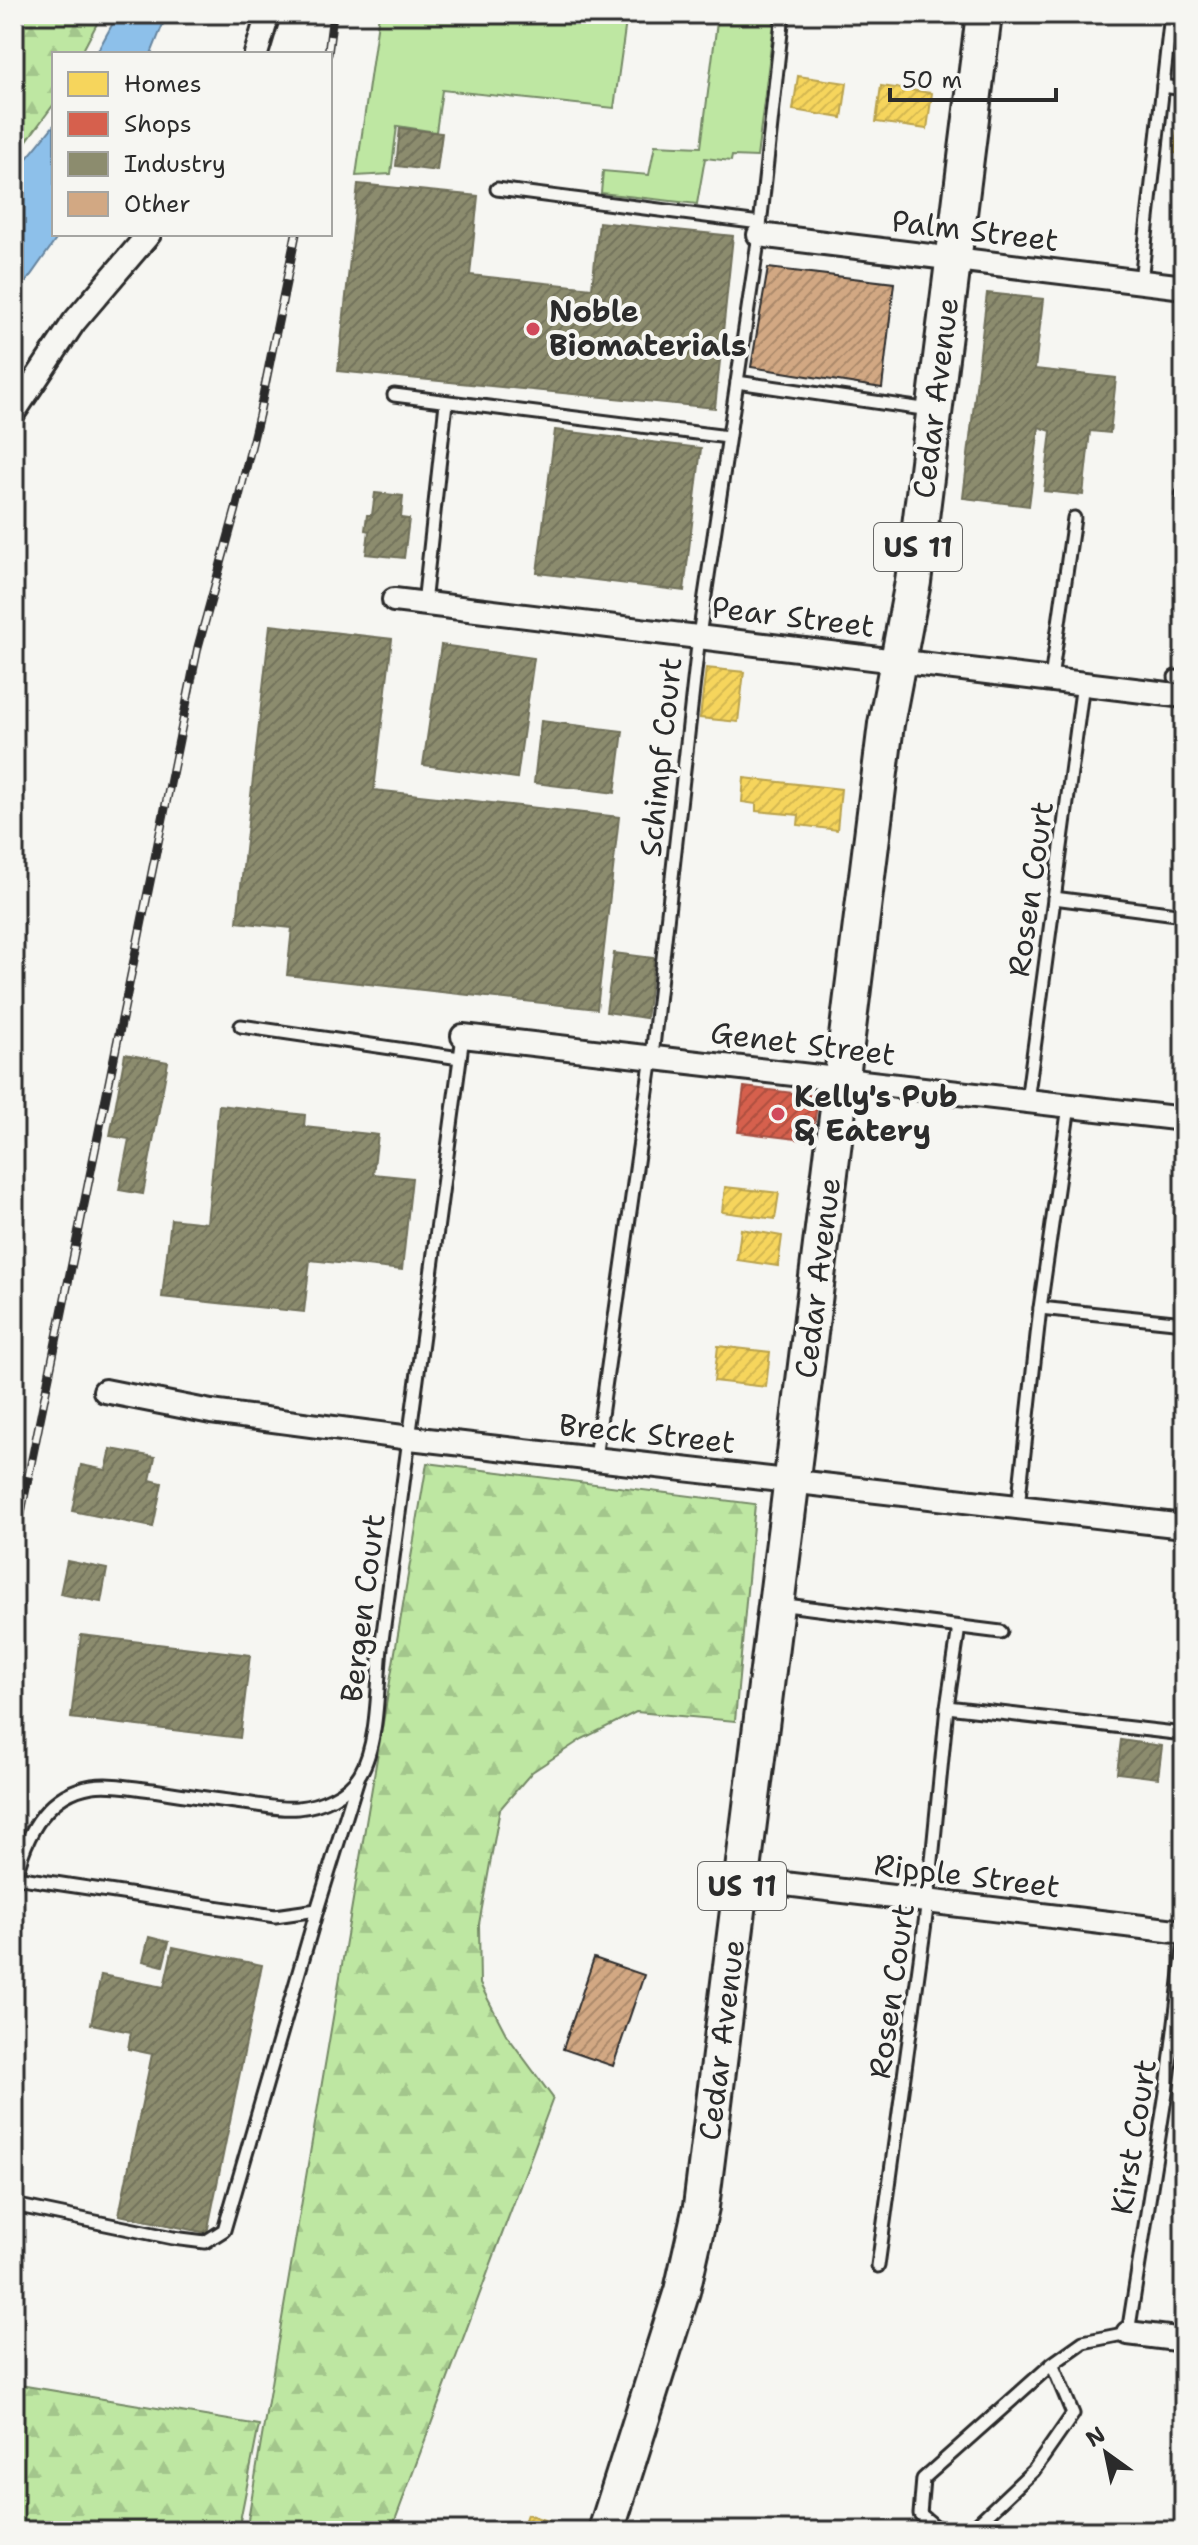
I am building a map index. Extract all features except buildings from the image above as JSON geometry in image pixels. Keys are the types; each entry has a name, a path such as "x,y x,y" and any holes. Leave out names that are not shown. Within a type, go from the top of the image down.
{"main road":[{"name":"Cedar Avenue","path":"606,2531 693,2248 778,1604 886,724 913,582 984,14"}],"street":[{"path":"257,52 268,14"},
{"name":"Palm Street","path":"760,229 953,259 1184,287"},
{"path":"14,412 74,322 147,236"},
{"name":"Pear Street","path":"394,600 1083,683 1181,684"},
{"name":"Genet Street","path":"462,1047 652,1056 1184,1119"},
{"name":"Breck Street","path":"105,1391 211,1412 410,1438 1184,1526"},
{"name":"Ripple Street","path":"743,1879 1184,1932"},
{"path":"1128,2333 1184,2340"}],"lane":[{"name":"Schimpf Court","path":"595,1458 652,1056 699,636 760,229 783,14"},
{"path":"1141,281 1171,14"},
{"path":"1163,86 1184,89"},
{"path":"497,189 760,229"},
{"path":"737,382 934,411"},
{"path":"394,395 728,437"},
{"path":"424,604 446,403"},
{"path":"1051,679 1074,518"},
{"name":"Rosen Court","path":"1027,1101 1083,683"},
{"path":"1054,898 1184,915"},
{"path":"241,1026 462,1047"},
{"name":"Bergen Court","path":"14,2205 205,2242 224,2230 317,1910 359,1776 368,1758 462,1047"},
{"path":"1018,1507 1040,1308 1069,1106"},
{"path":"1040,1308 1184,1323"},
{"path":"778,1604 1001,1632"},
{"name":"Rosen Court","path":"878,2266 928,1901 947,1707 959,1627"},
{"path":"947,1707 1184,1734"},
{"path":"317,1910 275,1916 15,1881 34,1825 45,1811 78,1789 94,1785 119,1786 289,1808 328,1800 359,1776"},
{"name":"Kirst Court","path":"1128,2333 1168,2080 1184,1948"},
{"path":"1052,2364 1073,2414 1050,2448 1034,2470 973,2528 938,2529 920,2514 923,2479 1052,2364 1083,2342 1128,2333"}],"green space":[{"path":"14,14 102,14 82,52 52,52 52,107 14,158"},
{"path":"379,14 627,14 614,108 442,90 436,132 397,126 391,174 356,176"},
{"path":"718,14 775,14 757,157 732,156 731,161 705,158 697,204 601,193 603,171 649,175 655,145 701,147"},
{"path":"427,1463 755,1504 735,1721 636,1712 582,1739 532,1772 500,1809 479,1924 480,1984 506,2034 553,2098 391,2531 246,2531"},
{"path":"14,2384 259,2425 238,2531 14,2531"}],"water":[{"path":"118,14 167,14 152,52 97,52"},
{"path":"52,127 52,236 59,236 14,299 14,174"}],"railway":[{"path":"328,52 333,14"},
{"path":"14,1547 198,647 259,415 296,236"}],"place":[{"name":"Noble Biomaterials","path":"533,329"},
{"name":"Kelly's Pub & Eatery","path":"778,1114"}]}
